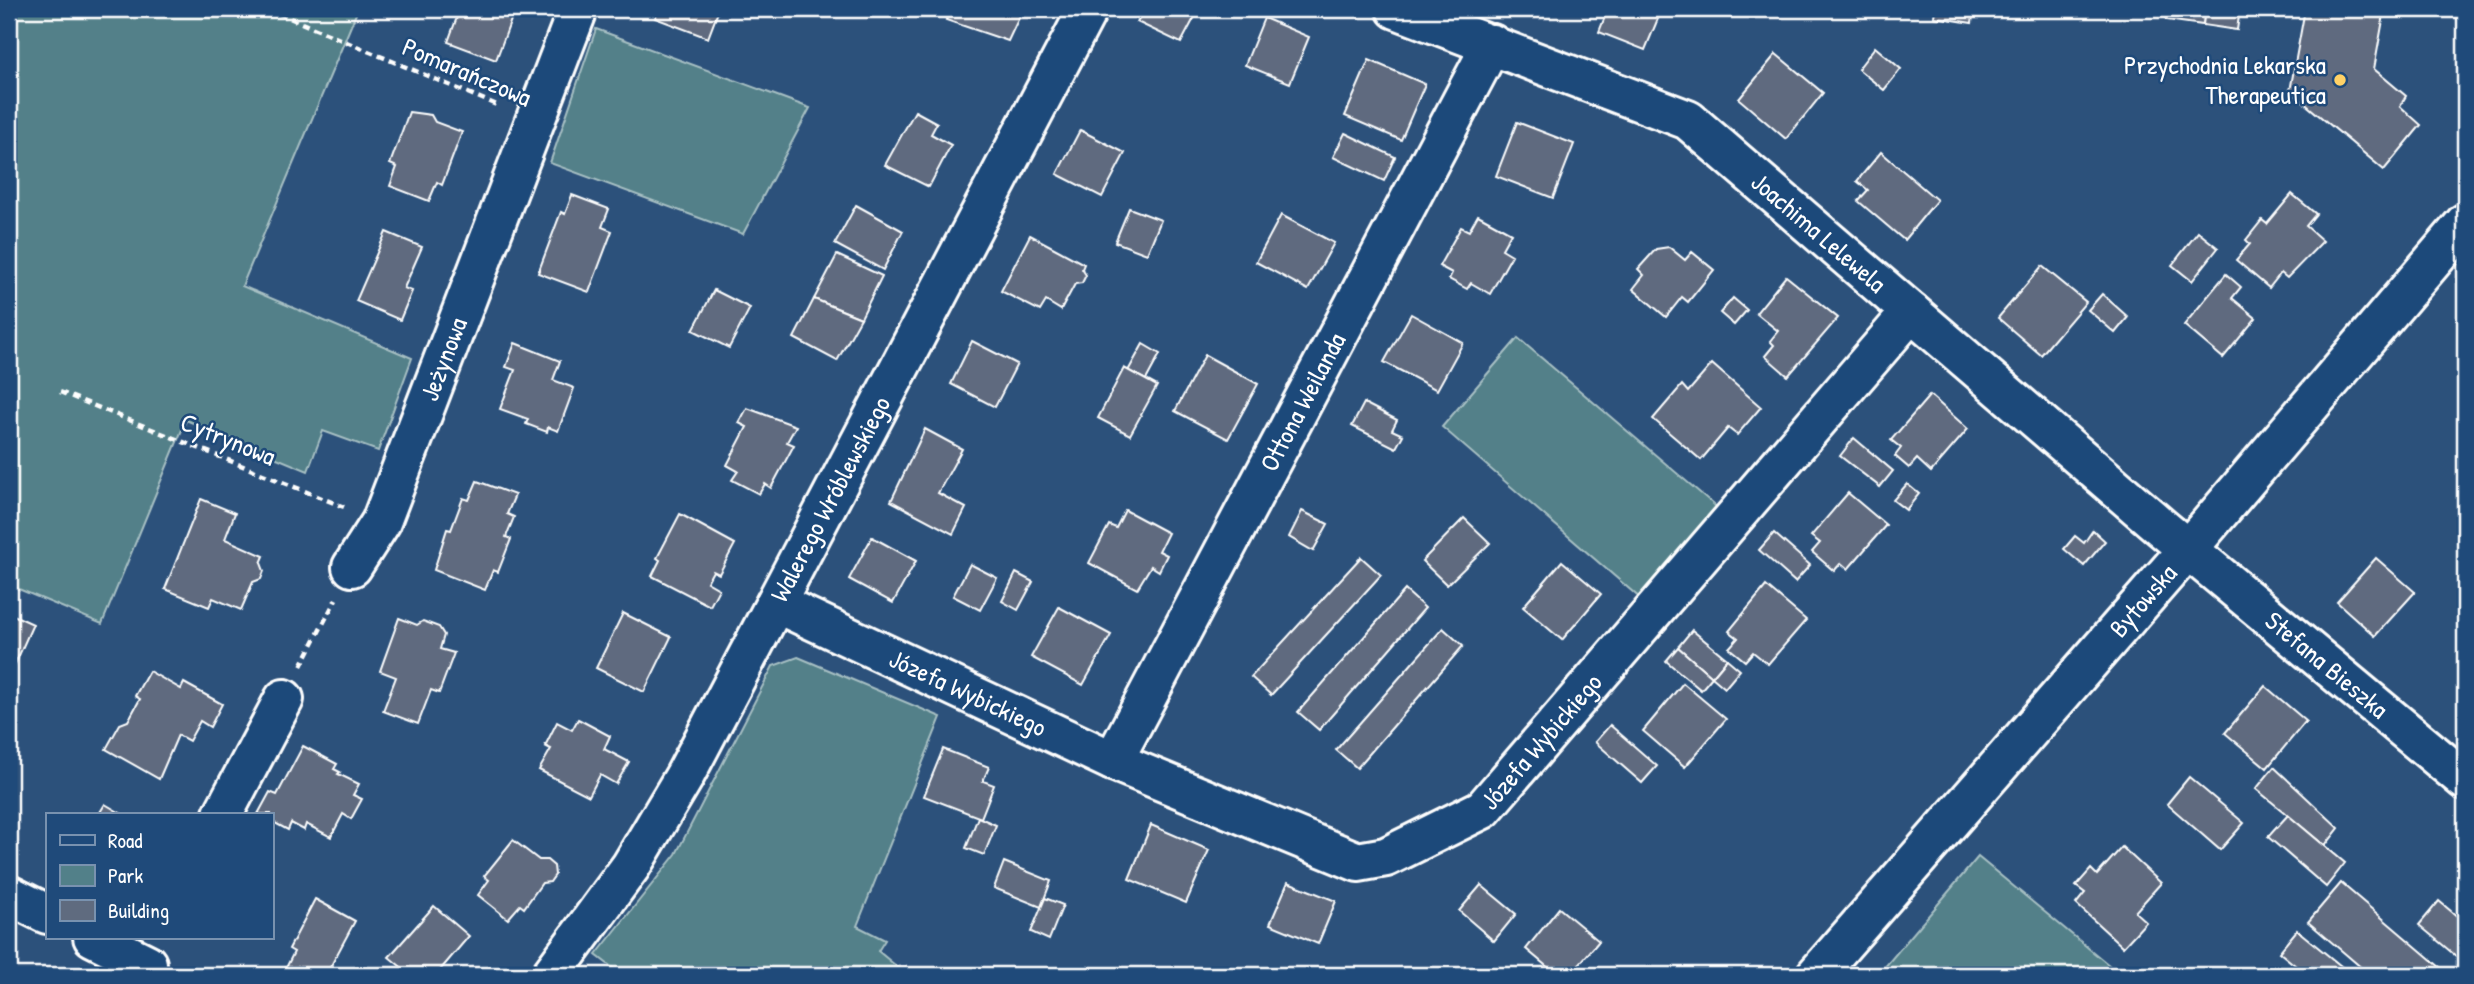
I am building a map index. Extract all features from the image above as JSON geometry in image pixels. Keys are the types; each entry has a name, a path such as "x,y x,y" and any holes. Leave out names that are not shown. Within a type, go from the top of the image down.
{"street":[{"name":"Jeżynowa","path":"352,567 382,522 579,9"},
{"name":"Walerego Wróblewskiego","path":"551,975 631,866 684,776 1088,9"},
{"name":"Joachima Lelewela","path":"1396,9 1688,120 2188,549"},
{"name":"Ottona Weilanda","path":"1113,761 1492,44"},
{"name":"Bytowska","path":"1816,975 2188,549 2465,223"},
{"name":"Józefa Wybickiego","path":"776,603 1113,761 1358,862 1385,857 1483,809 1911,312"},
{"name":"Stefana Bieszka","path":"2188,549 2465,780"},
{"path":"224,813 284,699"},
{"path":"9,895 46,914"},
{"path":"98,939 150,959"}],"path":[{"name":"Pomarańczowa","path":"268,9 536,122"},
{"name":"Cytrynowa","path":"60,392 382,522"},
{"path":"284,699 352,567"}],"green space":[{"path":"9,9 358,9 242,286 412,358 378,451 323,431 308,471 186,420 102,624 9,585"},
{"path":"596,29 810,108 743,234 550,163"},
{"path":"1518,338 1719,509 1641,599 1442,427"},
{"path":"798,657 941,717 857,926 885,940 878,951 907,975 622,975 596,955 676,854 773,666"},
{"path":"1978,857 2121,975 1878,975"}],"building":[{"path":"460,9 515,9 496,60 448,42"},
{"path":"659,9 719,9 708,38 655,18"},
{"path":"951,9 1023,9 1008,41 946,20"},
{"path":"1144,9 1199,9 1181,43 1137,22"},
{"path":"1608,9 1662,9 1645,50 1599,32"},
{"path":"1935,9 1974,9 1972,23 1934,17"},
{"path":"2167,9 2205,9 2203,25 2166,20"},
{"path":"2205,9 2240,9 2237,30 2203,25"},
{"name":"Przychodnia Lekarska Therapeutica","path":"2305,9 2385,9 2374,69 2406,96 2400,106 2421,125 2384,170 2290,91"},
{"path":"1264,18 1309,37 1290,83 1245,65"},
{"path":"1875,47 1901,69 1884,90 1858,69"},
{"path":"1776,54 1823,93 1786,139 1739,99"},
{"path":"1369,60 1425,84 1401,140 1345,116"},
{"path":"915,111 937,123 931,134 951,145 929,187 885,165"},
{"path":"409,112 431,115 435,122 462,132 442,185 437,182 429,201 390,186 397,167 390,164"},
{"path":"1517,122 1574,144 1553,198 1496,176"},
{"path":"1080,130 1125,153 1102,197 1057,174"},
{"path":"1345,133 1395,157 1384,181 1333,157"},
{"path":"1881,152 1937,200 1904,240 1858,201 1868,190 1857,181"},
{"path":"2292,194 2316,214 2306,226 2323,241 2287,278 2281,273 2269,288 2236,260 2250,244 2246,240 2262,220 2267,224"},
{"path":"572,195 609,209 602,227 612,231 589,292 538,273 561,212 565,214"},
{"path":"856,205 903,231 883,270 835,244"},
{"path":"1129,208 1161,220 1147,254 1115,242"},
{"path":"1281,215 1334,243 1308,290 1256,262"},
{"path":"1478,215 1511,233 1502,249 1512,255 1490,294 1471,283 1467,289 1449,279 1452,273 1439,266 1461,227 1469,231"},
{"path":"386,232 422,247 404,288 412,291 400,320 356,301"},
{"path":"2198,232 2218,248 2192,281 2172,265"},
{"path":"1030,235 1084,264 1082,269 1086,275 1082,283 1075,284 1061,310 1046,301 1040,311 1001,291"},
{"path":"1669,247 1685,260 1692,252 1714,270 1688,302 1682,297 1666,317 1633,289 1644,275 1638,269 1656,249"},
{"path":"837,255 882,276 861,318 814,299"},
{"path":"2042,266 2086,302 2041,355 1998,318"},
{"path":"2226,274 2241,287 2232,298 2256,318 2223,358 2184,325"},
{"path":"1786,276 1838,318 1788,376 1765,356 1774,345 1770,341 1778,331 1756,313"},
{"path":"714,290 750,308 729,348 693,330"},
{"path":"2102,294 2128,317 2115,333 2088,310"},
{"path":"1733,298 1747,310 1734,325 1720,313"},
{"path":"814,299 861,318 837,361 794,338"},
{"path":"1411,314 1463,343 1437,390 1384,362"},
{"path":"972,341 1017,364 995,407 951,384"},
{"path":"515,343 560,361 553,380 574,388 558,431 548,427 547,432 526,424 528,419 500,409 515,370 506,367"},
{"path":"1143,344 1160,354 1146,380 1128,371"},
{"path":"1205,355 1258,384 1228,439 1175,411"},
{"path":"1712,364 1761,407 1737,435 1728,428 1701,460 1653,419 1682,385 1688,392"},
{"path":"1124,368 1157,386 1130,435 1098,418"},
{"path":"1930,395 1968,429 1931,472 1917,459 1909,468 1895,456 1901,448 1891,440"},
{"path":"1364,403 1397,420 1392,430 1403,435 1396,448 1352,426"},
{"path":"747,408 796,426 787,442 794,445 771,488 765,484 759,494 732,480 738,471 727,465 747,427 739,423"},
{"path":"925,429 962,449 938,493 966,508 953,534 891,501"},
{"path":"1854,438 1893,471 1880,487 1840,456"},
{"path":"477,481 515,495 507,514 514,517 506,537 511,539 498,572 493,570 485,590 434,570 447,529 451,530 463,498 469,500"},
{"path":"1907,484 1919,494 1906,510 1893,500"},
{"path":"1848,493 1886,525 1848,569 1841,563 1834,571 1812,552 1820,543 1811,536"},
{"path":"201,499 235,513 225,539 264,556 261,579 253,582 241,610 213,598 209,607 165,589"},
{"path":"1125,510 1168,533 1159,551 1167,555 1159,571 1151,566 1137,589 1089,563 1109,525 1116,528"},
{"path":"1302,511 1328,524 1313,551 1289,537"},
{"path":"680,514 735,544 719,574 713,571 707,582 719,589 710,606 652,576 660,560 657,558"},
{"path":"1464,518 1490,543 1447,585 1422,561"},
{"path":"2093,530 2105,541 2084,566 2064,549 2075,536 2084,543"},
{"path":"1774,533 1810,565 1795,582 1759,550"},
{"path":"872,537 916,561 893,603 849,579"},
{"path":"1361,557 1381,575 1271,695 1251,677"},
{"path":"2376,558 2415,592 2375,636 2337,602"},
{"path":"1562,561 1601,594 1562,640 1523,607"},
{"path":"970,564 997,578 980,610 953,596"},
{"path":"1016,573 1033,582 1018,610 1002,601"},
{"path":"2465,580 2465,598 2456,592"},
{"path":"1766,586 1806,620 1768,664 1753,652 1745,661 1729,648 1738,638 1729,631"},
{"path":"1405,590 1425,608 1319,730 1298,712"},
{"path":"1059,607 1111,635 1083,685 1031,657"},
{"path":"9,613 33,624 17,660 9,656"},
{"path":"623,613 671,637 644,692 596,668"},
{"path":"399,618 417,625 423,621 439,627 444,635 440,649 454,653 439,693 431,690 418,724 383,711 396,677 380,671"},
{"path":"1443,628 1463,646 1357,768 1336,750"},
{"path":"1692,630 1727,659 1712,677 1678,647"},
{"path":"1678,647 1712,677 1701,690 1666,661"},
{"path":"9,656 17,660 9,677"},
{"path":"1727,659 1740,670 1725,688 1712,677"},
{"path":"149,671 181,689 184,683 222,704 210,727 200,721 189,741 178,735 159,779 106,749 120,724 128,721 140,699 135,696"},
{"path":"1683,683 1726,719 1685,767 1643,731"},
{"path":"2265,686 2306,721 2267,768 2225,733"},
{"path":"578,719 610,736 604,749 629,762 616,784 600,775 589,796 539,770 551,749 545,746 557,722 572,730"},
{"path":"1610,725 1657,766 1642,783 1595,742"},
{"path":"303,746 337,764 334,769 340,772 338,774 359,784 353,795 362,799 351,819 343,814 331,837 306,824 304,830 291,823 288,830 273,822 273,813 259,813 270,792 277,795"},
{"path":"943,749 989,767 983,781 994,785 981,818 924,796"},
{"path":"2274,767 2339,828 2325,846 2256,789"},
{"path":"2189,777 2244,823 2220,850 2167,804"},
{"path":"105,804 120,813 100,813"},
{"path":"2288,815 2345,863 2326,887 2268,837"},
{"path":"978,817 996,825 984,855 966,848"},
{"path":"1151,825 1209,850 1186,903 1129,879"},
{"path":"513,840 539,860 547,860 554,866 555,875 550,882 542,883 524,908 520,905 508,919 478,895 489,880 484,876"},
{"path":"2122,847 2161,883 2135,912 2146,922 2123,947 2076,904 2085,893 2076,886 2091,869 2097,875"},
{"path":"1004,862 1051,881 1041,907 994,888"},
{"path":"1288,882 1336,901 1318,944 1270,924"},
{"path":"2341,883 2441,968 2434,975 2370,975 2308,922"},
{"path":"1481,885 1516,914 1494,941 1459,911"},
{"path":"1045,898 1063,905 1049,940 1031,932"},
{"path":"315,899 355,921 326,975 300,975 286,968 294,952 289,949"},
{"path":"2439,901 2465,923 2463,962 2419,925"},
{"path":"434,906 469,936 436,975 411,975 389,957"},
{"path":"1559,908 1599,941 1570,975 1557,975 1526,949"},
{"path":"2297,930 2352,975 2307,975 2279,952"}],"place":[{"name":"Przychodnia Lekarska Therapeutica","path":"2340,80"}]}
